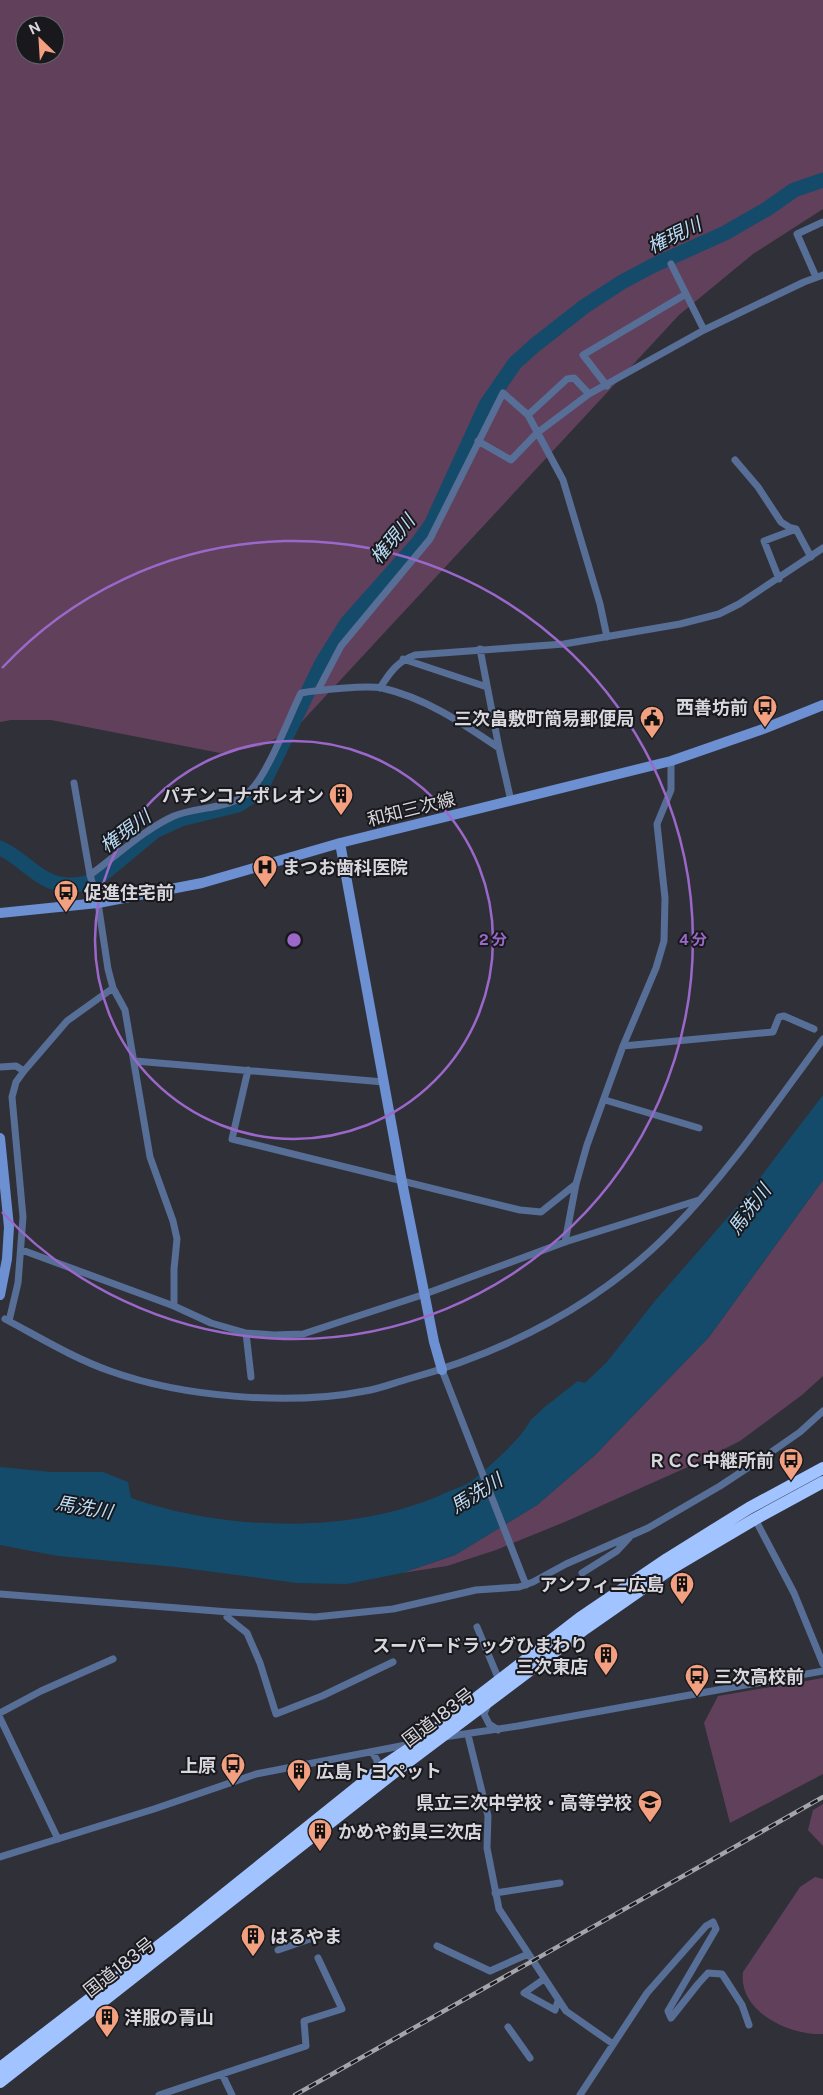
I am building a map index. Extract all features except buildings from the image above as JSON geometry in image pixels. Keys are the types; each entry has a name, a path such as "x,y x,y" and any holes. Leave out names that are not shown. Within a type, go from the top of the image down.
{"highway":[{"name":"国道183号","path":"0,2082 439,1738 586,1628 752,1513 823,1468"},
{"name":"国道183号","path":"0,2068 182,1928 377,1771 418,1743 596,1608 667,1559 752,1513 823,1482"}],"main road":[{"name":"和知三次線","path":"0,913 98,903 202,883 340,843 671,761 763,729 823,705"},
{"path":"340,843 402,1182 442,1370"},
{"path":"0,1138 9,1227 7,1258 0,1295"}],"street":[{"path":"478,441 511,460 537,433 589,394 607,386 704,330 820,276 796,234 823,222"},
{"path":"671,264 704,330"},
{"path":"607,386 583,355 686,294"},
{"path":"528,415 567,379 574,378 589,394"},
{"path":"316,690 341,646 430,539 503,393 528,415 563,480 600,604 607,637"},
{"path":"735,460 758,487 781,522 796,529 811,557"},
{"path":"779,580 764,541 796,529"},
{"path":"380,688 392,670 403,659 432,652 564,644 680,624 719,614 779,580 823,548"},
{"path":"480,649 498,748 511,800"},
{"path":"403,659 488,687"},
{"path":"91,877 148,829 176,815 228,803 243,797 252,789 263,771 301,693 316,690 380,688 417,699 453,717 498,748"},
{"path":"566,1242 576,1184 587,1145 605,1100 623,1046 656,968 664,941 664,898 657,824 671,790 671,761"},
{"path":"74,783 113,988 125,1010 150,1157 173,1221 176,1240 174,1306"},
{"path":"113,988 67,1021 24,1070 16,1082 12,1098 24,1217 18,1283 7,1320 74,1356 110,1371 156,1384 207,1392 287,1400 365,1391 442,1370 496,1349 569,1312 615,1281 671,1232 725,1171 823,1039"},
{"path":"623,1046 773,1032 778,1017 784,1016 814,1029"},
{"path":"135,1062 384,1082"},
{"path":"0,1067 16,1066 24,1070"},
{"path":"248,1070 232,1139 520,1210 541,1212 576,1184"},
{"path":"605,1100 699,1128"},
{"path":"22,1250 174,1306 211,1323 246,1333 274,1335 303,1334 425,1294 566,1242 700,1200"},
{"path":"246,1333 251,1377"},
{"path":"442,1370 448,1381 526,1585"},
{"path":"0,1594 315,1617 393,1609 476,1590 526,1585 566,1564 648,1528 720,1486 800,1432 823,1411"},
{"path":"752,1513 794,1593 823,1664"},
{"path":"582,1574 617,1551 630,1536"},
{"path":"227,1617 247,1633 260,1663 276,1714 322,1696 392,1662"},
{"path":"478,1627 499,1680"},
{"path":"0,1713 41,1691 113,1659"},
{"path":"0,1856 144,1812 256,1774 439,1738 498,1730 823,1671"},
{"path":"491,1699 484,1714 488,1724 498,1730"},
{"path":"0,1718 58,1839"},
{"path":"468,1735 488,1816 487,1848 499,1909 566,2012 613,2044"},
{"path":"372,1752 377,1760 377,1771"},
{"path":"495,1893 560,1883"},
{"path":"580,2095 647,1993 706,1926 713,1922 716,1929 668,2011 671,2018 708,1973 722,1974 742,2005 749,2025"},
{"path":"278,1950 310,1939"},
{"path":"437,1946 490,1971 528,1954"},
{"path":"160,2095 306,2046 304,2021 342,2009 318,1958"},
{"path":"544,1979 524,1992 555,2010 558,2000"},
{"path":"508,2027 530,2058"},
{"path":"222,2074 232,2095"}],"shaded area":[{"path":"0,0 823,0 823,209 753,254 679,315 295,729 261,746 220,753 51,720 11,720 0,722"},
{"path":"823,1180 823,1376 802,1395 740,1441 690,1466 567,1521 496,1550 447,1566 402,1573 455,1555 537,1505 595,1455 709,1337"},
{"path":"823,1678 823,1774 730,1823 704,1723 718,1696"},
{"path":"823,1804 823,1846 808,1830 813,1810"},
{"path":"815,1877 823,1879 823,2034 810,2034 782,2026 757,2010 749,1999 744,1986 743,1972 800,1887"}],"water":[{"name":"馬洗川","path":"823,1095 823,1180 709,1337 595,1455 537,1505 455,1555 402,1573 347,1584 297,1583 176,1567 58,1556 0,1545 0,1467 51,1472 103,1472 128,1482 131,1498 167,1509 206,1517 288,1524 329,1522 369,1517 407,1507 467,1484 505,1451 544,1408 578,1381 585,1383 607,1362 654,1302 743,1200"}],"waterway":[{"name":"権現川","path":"0,848 48,880 67,885 82,884 97,879 155,831 181,819 238,805 258,792 322,663 347,623 417,544 431,525 486,405 515,363 585,306 622,282 652,266 725,233 767,209 794,190 823,180"}],"railway":[{"path":"295,2095 823,1797"}],"place":[{"name":"西善坊前","path":"765,728"},
{"name":"三次畠敷町簡易郵便局","path":"652,739"},
{"name":"パチンコナポレオン","path":"341,816"},
{"name":"まつお歯科医院","path":"265,888"},
{"name":"促進住宅前","path":"66,913"},
{"name":"ＲＣＣ中継所前","path":"791,1481"},
{"name":"アンフィニ広島","path":"682,1605"},
{"name":"スーパードラッグひまわり 三次東店","path":"606,1676"},
{"name":"三次高校前","path":"697,1697"},
{"name":"上原","path":"233,1786"},
{"name":"広島トヨペット","path":"299,1792"},
{"name":"県立三次中学校・高等学校","path":"650,1823"},
{"name":"かめや釣具三次店","path":"320,1852"},
{"name":"はるやま","path":"253,1957"},
{"name":"洋服の青山","path":"107,2038"}]}
